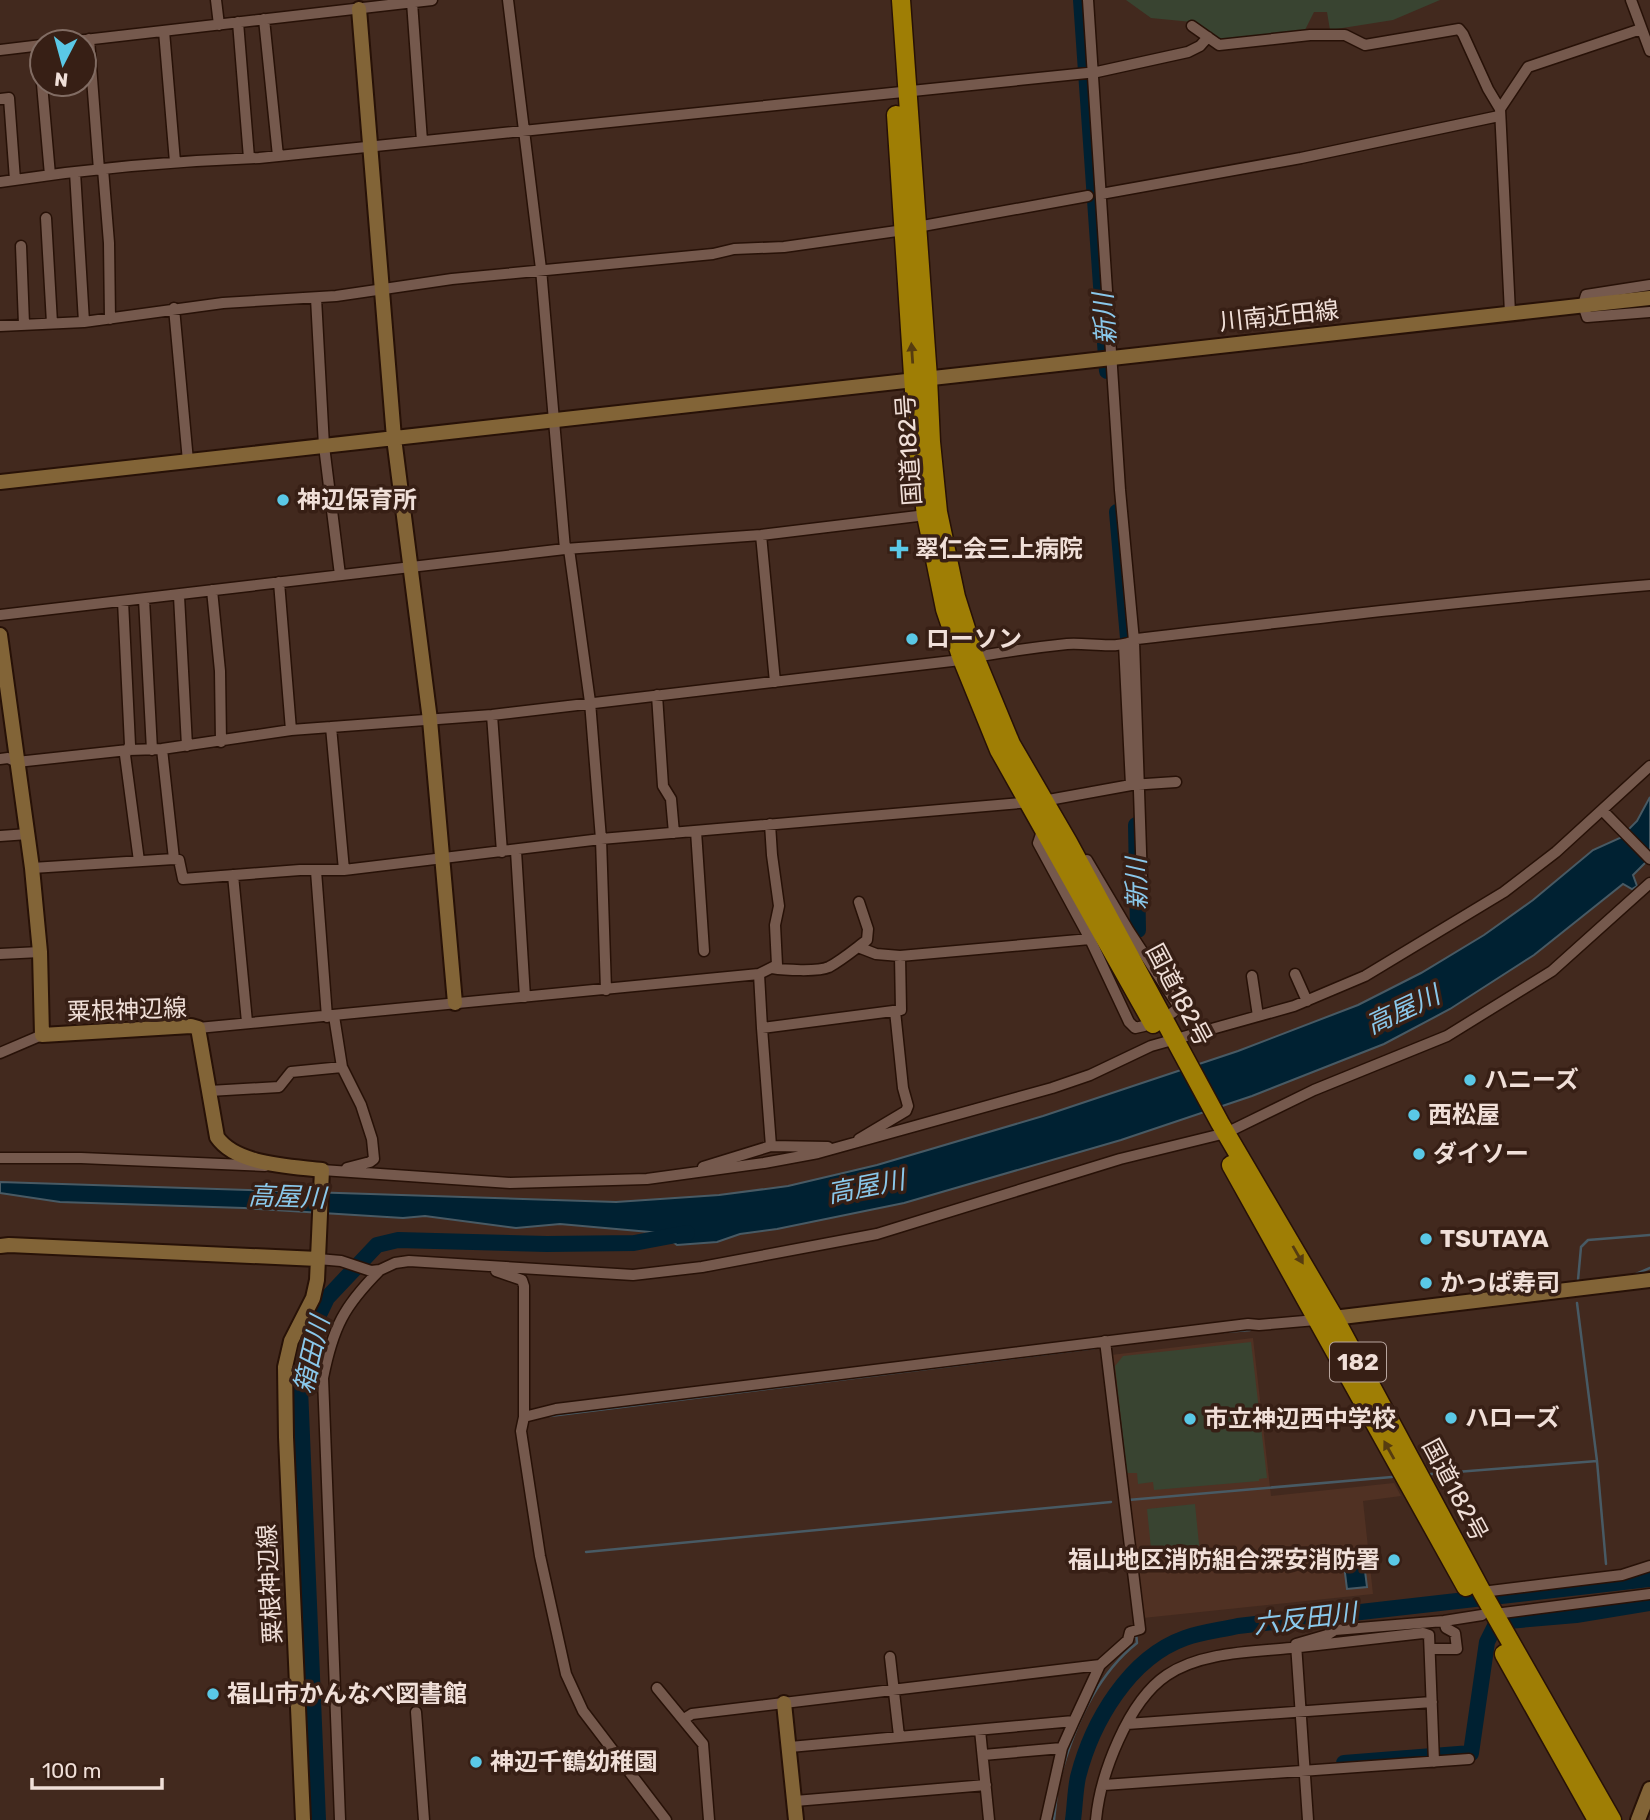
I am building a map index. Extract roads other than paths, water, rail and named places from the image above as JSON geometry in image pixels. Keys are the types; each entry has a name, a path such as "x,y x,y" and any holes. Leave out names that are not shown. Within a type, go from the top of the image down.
{"highway":[{"name":"国道182号","path":"889,0 901,91"},
{"name":"国道182号","path":"901,0 901,91 921,378 926,515 945,609 1012,744 1036,802 1043,828 1171,1044"},
{"name":"国道182号","path":"921,378 938,512 968,658"},
{"name":"国道182号","path":"1036,802 1068,842 1171,1044 1488,1612 1597,1820"},
{"name":"国道182号","path":"1488,1612 1612,1820"}],"street":[{"path":"216,0 219,24"},
{"path":"98,39 432,0"},
{"path":"508,0 541,270 567,549 590,702 601,839 606,990"},
{"path":"1087,0 1087,72 1101,194 1106,359 1129,643 1142,881"},
{"path":"1631,0 1650,51"},
{"path":"412,2 422,141"},
{"path":"359,9 394,438 430,720 455,1003"},
{"path":"264,19 278,156"},
{"path":"238,22 249,158"},
{"path":"1192,26 1219,45 1310,34 1345,35 1365,45 1459,29 1499,112 1510,313"},
{"path":"1101,194 1301,158 1499,112 1528,67 1641,29"},
{"path":"164,31 175,162"},
{"path":"0,182 175,162 370,147 1087,72 1188,52 1200,46 1208,37"},
{"path":"0,50 28,47"},
{"path":"0,99 9,98 15,180"},
{"path":"43,98 50,175"},
{"path":"94,98 109,243 110,319"},
{"path":"75,172 83,323"},
{"path":"0,326 83,323 174,308 316,298 541,270 713,254 734,249 784,247 910,229 1088,196"},
{"path":"46,218 52,323"},
{"path":"22,246 24,324"},
{"path":"1650,285 1586,295 1583,305 1587,317 1650,312"},
{"path":"316,298 324,446 340,575"},
{"name":"川南近田線","path":"0,482 1650,298"},
{"path":"174,308 188,461"},
{"path":"0,615 567,549 761,535 926,515"},
{"path":"761,535 775,682"},
{"path":"279,582 291,730"},
{"path":"0,759 8,758 17,762 187,746 291,730 492,715 1071,644 1129,643 1137,639 1384,610 1650,585"},
{"path":"212,590 220,671 221,741"},
{"path":"179,596 187,746"},
{"path":"144,599 157,749 174,859"},
{"path":"123,601 130,745 125,755 139,861"},
{"name":"粟根神辺線","path":"0,635 32,868 40,952 42,1035 191,1026 198,1028 217,1137 225,1148 237,1154 278,1164 327,1171 313,1298 291,1341 285,1367 303,1820"},
{"path":"657,695 663,786 671,799 674,833"},
{"path":"492,715 502,852"},
{"path":"331,727 344,870"},
{"path":"327,1171 510,1183 613,1182 691,1174 835,1149 1052,1088 1171,1044 1307,1000 1365,976 1504,892 1606,813 1650,766"},
{"path":"32,868 174,859 179,860 183,879 344,870 601,839 1036,802 1176,782"},
{"path":"1606,813 1650,859"},
{"path":"198,1028 759,974 777,965 775,925 779,906 770,824"},
{"path":"1043,828 1038,843 1090,939 1129,1022 1135,1028 1144,1026"},
{"path":"696,831 704,951"},
{"path":"0,836 28,834"},
{"path":"1068,842 1078,843 1129,931 1177,1004 1177,1009 1172,1013"},
{"path":"516,850 525,996"},
{"path":"316,871 330,1017 342,1067 361,1105 372,1139 373,1159 370,1162 327,1171"},
{"path":"233,875 247,1022"},
{"path":"340,1820 323,1378 328,1350 341,1318 376,1270 409,1261 633,1275 702,1267 877,1234 1217,1129 1447,1036 1552,971 1650,883"},
{"path":"772,968 826,969 858,947 867,940 868,929 859,902"},
{"path":"858,947 876,954 900,956 1090,939"},
{"path":"0,954 40,952"},
{"path":"762,1028 901,1010 900,956"},
{"path":"759,974 771,1146"},
{"path":"1296,974 1307,1000"},
{"path":"1252,976 1258,1016"},
{"path":"858,1143 859,1139 906,1111 908,1106 903,1088 895,1011"},
{"path":"0,1053 42,1035"},
{"path":"209,1091 279,1087 291,1072 342,1067"},
{"path":"691,1174 694,1170 771,1146 835,1149"},
{"path":"0,1158 81,1158 259,1167 278,1164"},
{"path":"0,1246 318,1255 376,1270"},
{"path":"490,1268 522,1280 524,1286 524,1417 521,1431 540,1556 566,1674 583,1711 666,1820"},
{"path":"524,1417 556,1409 1105,1341 1248,1324 1325,1319 1650,1280"},
{"path":"1046,1820 1062,1748 1100,1665 1128,1640 1130,1633 1140,1629 1105,1341"},
{"path":"1308,1820 1296,1644 1335,1630 1444,1621 1488,1612 1650,1566"},
{"path":"1488,1612 1650,1594"},
{"path":"1430,1649 1457,1649 1455,1633 1446,1628 1444,1621"},
{"path":"1096,1820 1114,1752 1127,1724 1151,1688 1185,1665 1228,1656 1423,1633 1429,1635 1434,1758"},
{"path":"890,1657 899,1736"},
{"path":"684,1719 692,1714 1100,1665"},
{"path":"657,1688 703,1744 709,1820"},
{"path":"1127,1724 1432,1702"},
{"path":"785,1703 796,1820"},
{"path":"416,1712 424,1820"},
{"path":"790,1747 1074,1721"},
{"path":"980,1730 989,1820"},
{"path":"983,1755 1062,1748"},
{"path":"1104,1785 1305,1771 1434,1758 1469,1759"},
{"path":"795,1801 985,1785"},
{"path":"1638,1820 1650,1789"}],"water":[{"name":"高屋川","path":"1650,797 1650,858 1633,875 1637,886 1632,889 1623,884 1534,955 1450,1009 1384,1044 1252,1096 1121,1140 904,1203 740,1234 717,1242 677,1245 661,1233 560,1224 516,1228 425,1216 403,1218 244,1208 60,1202 0,1193 0,1182 616,1202 719,1195 788,1186 877,1165 1043,1116 1238,1051 1358,1005 1421,973 1484,935 1533,900 1593,850 1620,838 1637,821"},
{"path":"1363,1555 1367,1587 1347,1589 1343,1557"}],"waterway":[{"name":"新川","path":"1081,0 1107,371"},
{"name":"新川","path":"1117,512 1128,638"},
{"name":"新川","path":"1133,931 1138,930 1136,825"},
{"name":"箱田川","path":"318,1820 300,1388 315,1323 327,1298 377,1245 398,1240 547,1244 634,1243 687,1233"},
{"path":"1578,1280 1581,1247 1588,1240 1650,1235"},
{"path":"1636,1274 1650,1268"},
{"path":"1431,1474 1597,1461 1577,1303"},
{"path":"1224,1332 1250,1330"},
{"path":"550,1416 1095,1348"},
{"path":"1102,1355 1116,1467"},
{"path":"1597,1461 1606,1564"},
{"path":"1128,1500 1392,1477"},
{"path":"586,1552 1111,1502"},
{"name":"六反田川","path":"1073,1820 1078,1777 1084,1756 1103,1714 1130,1676 1147,1660 1165,1647 1185,1638 1238,1626 1650,1579"},
{"name":"六反田川","path":"1344,1763 1471,1753 1487,1642 1496,1624 1650,1603"},
{"name":"六反田川","path":"1609,1605 1609,1610"},
{"path":"1059,1782 1087,1706 1109,1672 1137,1643 1136,1633"},
{"path":"1054,1820 1057,1792"}],"place":[{"name":"神辺保育所","path":"283,500"},
{"name":"翠仁会三上病院","path":"899,549"},
{"name":"ローソン","path":"912,639"},
{"name":"ハニーズ","path":"1470,1080"},
{"name":"西松屋","path":"1414,1115"},
{"name":"ダイソー","path":"1419,1154"},
{"name":"TSUTAYA","path":"1426,1239"},
{"name":"かっぱ寿司","path":"1426,1283"},
{"name":"ハローズ","path":"1451,1418"},
{"name":"市立神辺西中学校","path":"1190,1419"},
{"name":"福山地区消防組合深安消防署","path":"1394,1560"},
{"name":"福山市かんなべ図書館","path":"213,1694"},
{"name":"神辺千鶴幼稚園","path":"476,1762"}]}
